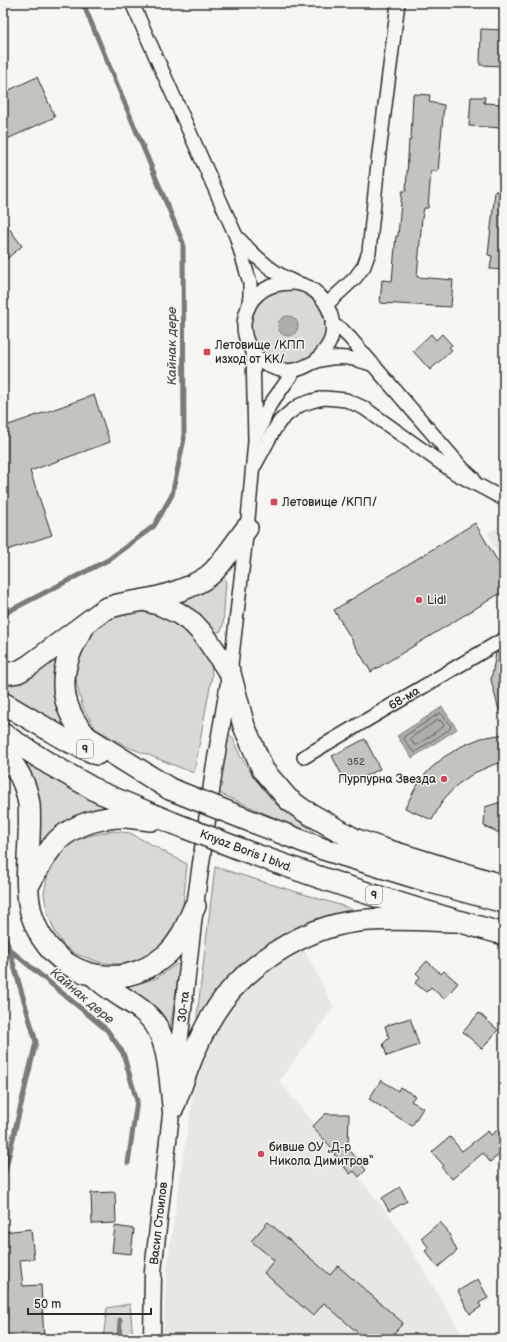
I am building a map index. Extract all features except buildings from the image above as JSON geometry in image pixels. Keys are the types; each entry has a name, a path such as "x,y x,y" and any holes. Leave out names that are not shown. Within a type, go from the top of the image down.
{"highway":[{"path":"3,674 18,672 105,609 119,604 144,600 182,589 199,582 213,572 247,528"},
{"path":"144,600 161,605 178,613 193,623 204,635 230,674 244,726 262,770 288,799 303,810 354,839 504,886"},
{"path":"85,624 70,649 64,676 64,690 67,705 72,718 80,730 88,738 170,789"},
{"name":"9","path":"3,703 66,740 170,789 253,822 323,849 427,881 504,902"},
{"name":"Knyaz Boris I blvd.","path":"3,734 48,763 99,792 173,823 303,872 456,921 504,934"},
{"path":"3,752 18,771 23,781 28,798 30,815 28,886 29,903 32,916 46,943 56,954 79,970 93,975 120,977 136,973 153,965 167,954 180,940 195,906"},
{"path":"28,886 51,848 66,834 78,827 101,819 126,817 173,823"},
{"path":"173,1108 197,1046 214,1013 227,994 240,981 271,956 289,944 306,936 338,925 357,921 379,919 456,921"},
{"path":"93,975 110,989 137,1007 156,1025 160,1034 167,1062 173,1108"}],"street":[{"path":"132,3 236,236 250,283 250,296 244,323 244,331 253,353 261,361 272,367 283,370 295,370 315,362 331,358 347,357 374,364"},
{"path":"327,304 355,278 364,266 369,252 379,153 398,3"},
{"path":"236,236 265,264 279,274 295,282 308,286 327,304 331,315 331,339 324,352 315,362"},
{"path":"248,308 256,296 267,287 281,283 295,282"},
{"path":"332,325 341,329 350,338 463,469 488,490"},
{"path":"230,674 247,528 255,441 253,353"},
{"path":"255,441 269,406 295,370"},
{"path":"252,470 274,430 289,413 300,405 324,398 346,400 364,408 455,473 504,499"},
{"name":"68-ма","path":"304,757 504,639"},
{"name":"30-та","path":"173,1108 195,906 214,770 230,674"},
{"name":"Васил Стоилов","path":"152,1339 153,1271 173,1108"}],"shaded area":[{"path":"295,283 327,304 331,339 305,367 261,361 244,323 267,287"},
{"path":"503,524 504,526 504,564 487,533"},
{"path":"222,575 226,580 223,626 221,631 214,632 207,623 181,601"},
{"path":"134,607 172,618 191,630 203,648 211,664 212,676 194,773 128,747 96,729 83,708 77,686 75,667 83,643 102,623 117,613"},
{"path":"58,652 69,728 65,730 3,693 3,685"},
{"path":"230,735 234,740 244,762 271,799 281,808 310,828 320,838 217,792 226,736"},
{"path":"33,767 108,809 40,851 26,768"},
{"path":"113,831 130,833 187,864 182,916 175,932 151,956 133,963 102,963 76,954 64,946 55,932 47,911 44,894 49,868 60,851 73,841 92,835"},
{"path":"215,867 349,908 353,911 328,922 198,1019 197,1016"},
{"name":"бивше ОУ „Д-р Никола Димитров“","path":"301,944 334,1007 279,1081 393,1220 465,1339 163,1339 167,1265 194,1087 213,1039 225,1015 244,991 278,957"},
{"path":"177,964 180,968 169,1034 123,988 157,978"},
{"path":"130,1304 133,1339 103,1339 107,1308"}],"water":[{"path":"288,316 295,319 298,326 295,333 288,336 281,333 278,326 281,319"},
{"path":"442,707 457,729 412,758 397,736"}],"waterway":[{"name":"Кайнак дере","path":"3,616 9,611 108,560 154,526 172,495 184,439 183,243 83,3"},
{"name":"Кайнак дере","path":"3,928 36,1042 3,1180"},
{"name":"Кайнак дере","path":"9,949 107,1030 123,1053 137,1101 128,1163"},
{"name":"Кайнак дере","path":"119,1339 120,1320"}],"place":[{"name":"Летовище /КПП изход от КК/","path":"207,352"},
{"name":"Летовище /КПП/","path":"274,502"},
{"name":"Lidl","path":"419,600"},
{"name":"Пурпурна Звезда","path":"444,779"},
{"name":"бивше ОУ „Д-р Никола Димитров“","path":"261,1154"}]}
